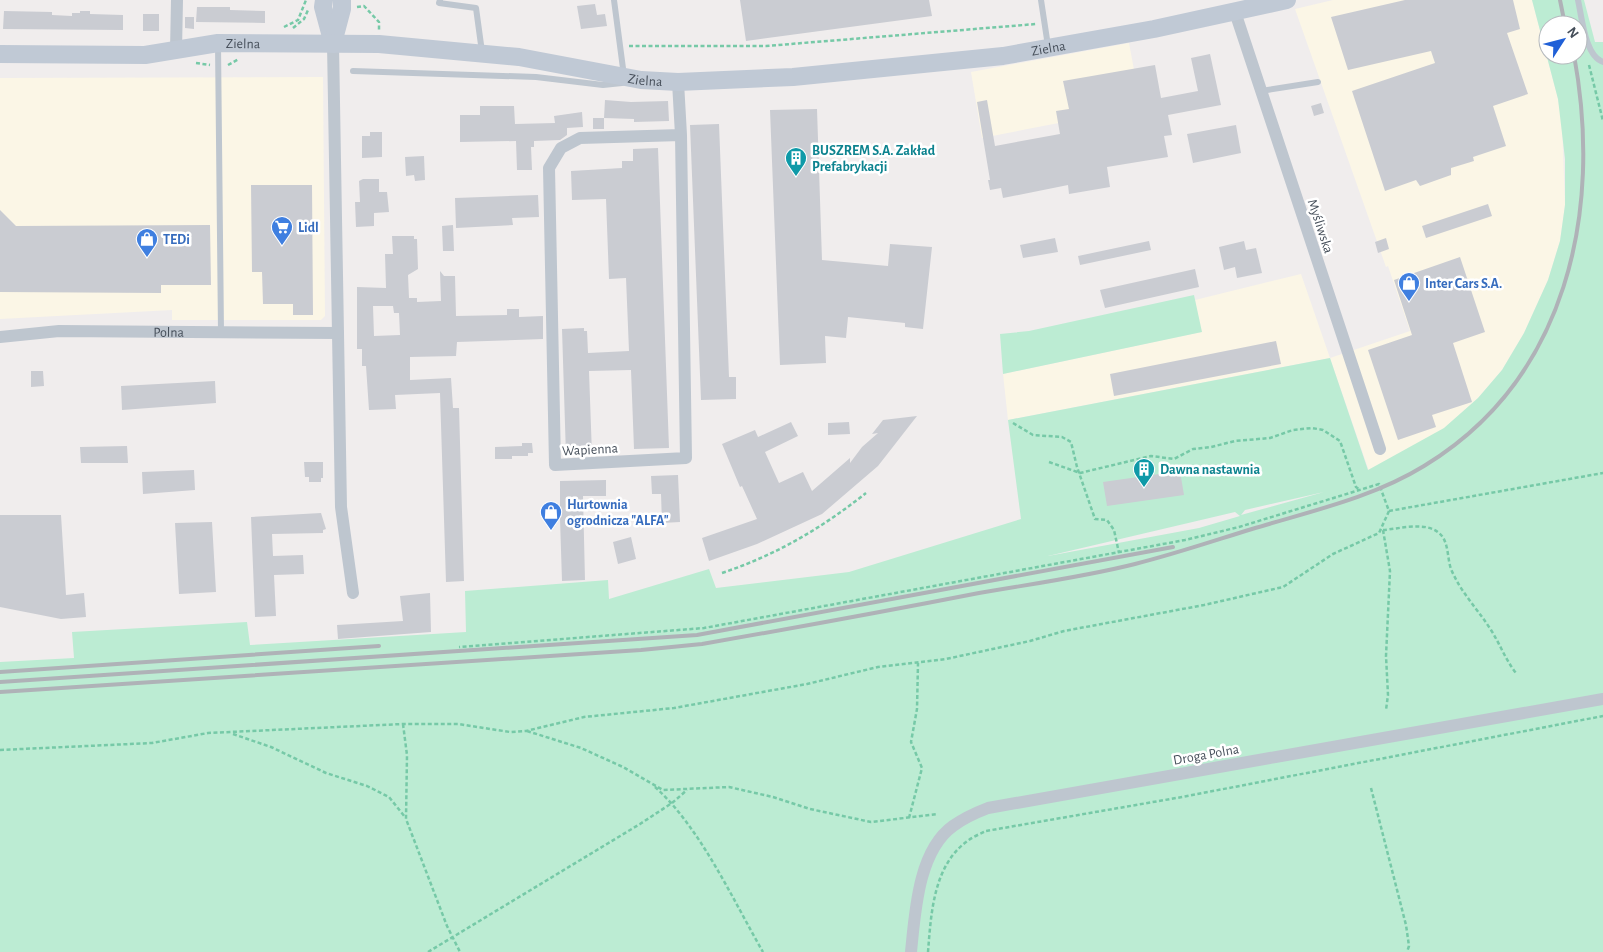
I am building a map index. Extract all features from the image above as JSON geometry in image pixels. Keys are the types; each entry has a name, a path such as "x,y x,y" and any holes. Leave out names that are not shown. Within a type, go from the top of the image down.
{"street":[{"path":"176,0 176,51"},
{"name":"Zielna","path":"0,54 127,56 176,51 218,43 379,44 482,52 544,61 632,79 678,82 794,77 963,61 1048,48 1287,0"},
{"path":"323,3 333,44 341,507 353,593"},
{"path":"333,44 342,4"},
{"name":"Myśliwska","path":"1234,12 1380,449"},
{"name":"Wapienna","path":"678,82 681,135 686,458 555,465 549,168 561,148 580,138 681,135"},
{"name":"Polna","path":"0,337 59,331 338,333"},
{"name":"Droga Polna","path":"911,952 918,893 937,843 951,826 970,815 988,808 1603,699"}],"lane":[{"path":"440,0 440,3 476,8 482,52"},
{"path":"353,71 536,77 603,85 632,79 621,46 614,0"},
{"path":"1041,0 1048,48"},
{"path":"1578,0 1589,49 1594,58 1603,62"},
{"path":"218,43 221,332"},
{"path":"1261,91 1318,82"}],"path":[{"path":"363,0 364,6 379,22 379,44"},
{"path":"283,32 298,25 311,4 323,3"},
{"path":"342,4 364,6"},
{"path":"621,46 766,46 1045,24"},
{"path":"1589,49 1590,74 1603,121"},
{"path":"1013,423 1032,435 1068,439 1072,445 1095,519 1107,520 1114,530 1119,553"},
{"path":"1049,462 1080,473 1151,456 1174,459 1193,449 1235,441 1270,438 1293,430 1312,428 1322,430 1340,441 1356,487 1360,490"},
{"path":"1389,512 1603,473"},
{"path":"0,750 152,743 191,736 230,733 403,724 458,724 510,732 526,731 584,717 674,708 807,684 878,667 946,659 1038,639 1064,631 1204,605 1282,587 1333,554 1379,533 1389,512 1380,484 1239,527 1119,553 704,628 460,647"},
{"path":"722,572 753,562 816,530 866,493"},
{"path":"1384,521 1383,530 1390,571 1386,656 1388,695 1386,710"},
{"path":"1383,530 1421,527 1439,532 1444,542 1449,564 1458,584 1491,631 1506,661 1516,673"},
{"path":"909,819 922,768 911,742 916,709 918,662"},
{"path":"928,952 934,895 945,869 953,855 966,842 986,830 1182,798 1603,716"},
{"path":"403,724 407,755 406,818"},
{"path":"526,731 581,748 623,767 663,790 729,787 773,797 810,809 871,822 909,819 938,814"},
{"path":"230,733 271,747 326,773 368,786 389,797 406,818 452,937 460,952"},
{"path":"652,785 672,803 707,855 763,952"},
{"path":"428,952 672,803 689,788"},
{"path":"1371,788 1406,925 1409,946 1407,952"}],"shaded area":[{"path":"1333,0 1532,0 1538,23 1538,65 1549,65 1562,123 1565,205 1560,241 1548,280 1524,333 1502,370 1478,398 1441,431 1369,471 1330,358 1410,331 1295,9"},
{"path":"1129,43 1141,107 982,138 971,72"},
{"path":"323,77 325,316 321,320 172,320 172,310 0,319 0,78"},
{"path":"1301,274 1330,358 1008,420 1003,374 1201,332 1195,300"}],"green space":[{"path":"1532,0 1584,0 1588,15 1538,15 1538,23"},
{"path":"1588,15 1595,42 1603,42 1603,952 0,952 0,662 74,658 72,632 247,622 250,645 466,632 465,591 608,580 609,599 709,569 716,588 849,572 1021,519 1008,420 1330,358 1368,470 1444,428 1478,398 1502,370 1524,333 1548,280 1560,241 1565,205 1565,159 1558,99 1549,65 1588,65","holes":["1324,492 1241,515 1245,510","1235,512 1240,516 1199,528 1048,556"]},
{"path":"1194,295 1202,332 1003,374 1000,334 1029,331"}],"building":[{"path":"740,0 929,0 932,16 746,41"},
{"path":"1405,0 1513,0 1520,29 1507,33 1528,94 1493,106 1506,146 1473,157 1474,161 1451,168 1451,175 1420,186 1416,180 1385,191 1352,91 1435,63 1431,51 1348,70 1331,17"},
{"path":"595,4 597,15 605,14 607,26 581,29 577,6"},
{"path":"197,7 230,7 230,10 265,11 265,23 196,22"},
{"path":"4,11 52,12 52,15 72,16 72,13 90,11 90,14 123,15 123,30 3,29"},
{"path":"143,14 159,14 159,31 143,31"},
{"path":"185,17 194,17 194,29 185,28"},
{"path":"1210,54 1221,105 1168,115 1172,135 1164,136 1168,157 1107,167 1110,187 1069,194 1068,185 1003,198 1001,188 990,190 977,102 987,100 995,146 1060,134 1056,111 1069,109 1063,81 1155,65 1161,98 1198,91 1191,58"},
{"path":"605,100 631,102 668,101 669,121 634,122 634,119 604,118"},
{"path":"1321,103 1324,113 1314,116 1311,106"},
{"path":"480,106 514,106 515,124 555,123 554,116 582,112 583,127 567,128 567,135 560,140 534,141 534,147 531,147 532,170 517,170 516,141 460,142 460,115 480,115"},
{"name":"BUSZREM S.A. Zakład Prefabrykacji","path":"817,109 822,260 888,266 890,244 932,247 923,329 905,327 905,323 848,317 846,338 825,336 826,363 780,365 770,110"},
{"path":"593,118 604,118 604,129 593,129"},
{"path":"719,124 729,377 736,377 736,399 701,400 690,125"},
{"path":"1236,125 1241,153 1193,163 1187,134"},
{"path":"370,132 382,132 382,157 362,158 362,136 370,136"},
{"path":"658,148 669,448 634,449 631,370 589,371 592,455 566,456 562,329 584,328 584,331 587,331 588,353 629,351 626,278 609,279 606,199 572,200 571,171 622,168 622,161 633,161 633,149"},
{"path":"424,156 425,180 415,181 414,175 406,176 405,157"},
{"path":"363,179 379,179 379,192 387,192 389,212 374,213 374,226 356,227 355,202 360,202 359,181"},
{"name":"Lidl","path":"251,185 312,185 313,315 293,315 293,304 263,304 262,272 252,272"},
{"path":"538,195 539,217 512,218 513,225 456,228 455,198"},
{"path":"1488,204 1492,216 1426,238 1422,226"},
{"path":"0,210 16,226 210,225 211,285 161,285 161,293 0,292"},
{"path":"453,225 454,251 443,251 442,226"},
{"path":"392,236 414,236 414,239 417,239 418,269 408,275 409,298 417,298 417,302 441,301 440,271 444,276 455,276 456,316 507,315 507,309 519,309 519,317 543,316 543,339 457,342 456,356 410,357 410,380 451,378 453,408 459,408 464,581 446,582 440,393 395,395 396,409 369,410 366,366 362,366 362,349 357,349 357,287 386,288 385,254 393,254","holes":["373,306 393,306 394,313 399,313 400,335 374,336"]},
{"path":"1055,238 1058,252 1023,258 1020,245"},
{"path":"1386,238 1389,249 1378,253 1375,242"},
{"path":"1149,241 1151,250 1080,265 1078,256"},
{"path":"1244,241 1246,250 1256,248 1262,273 1237,278 1235,267 1224,270 1219,247"},
{"path":"1460,257 1485,332 1453,343 1472,402 1432,415 1436,427 1398,440 1368,350 1412,335 1394,280"},
{"path":"1195,269 1199,287 1105,308 1100,290"},
{"path":"1276,341 1281,364 1114,396 1110,374"},
{"path":"31,371 43,371 44,386 31,387"},
{"path":"215,381 216,403 122,410 121,386"},
{"path":"917,416 878,466 822,514 757,544 709,561 702,538 757,519 742,486 740,487 722,444 755,430 758,437 791,422 798,436 765,452 779,483 803,472 812,491 850,458 850,463 862,447 878,433 872,434 883,420"},
{"path":"849,422 850,434 828,435 828,423"},
{"path":"522,443 532,443 533,453 528,453 528,456 512,456 512,459 495,459 495,447 522,446"},
{"path":"127,446 128,463 81,463 80,447"},
{"path":"304,462 323,462 323,478 321,478 321,482 309,482 309,477 305,477"},
{"path":"194,470 195,490 143,494 142,472"},
{"name":"Dawna nastawnia","path":"1180,471 1184,495 1107,506 1103,482"},
{"path":"678,475 680,522 662,523 661,494 652,494 651,476"},
{"path":"606,480 606,496 583,496 585,580 562,581 560,519 550,519 550,506 560,506 560,481"},
{"path":"321,513 326,529 323,530 323,533 272,534 273,556 303,555 304,574 274,575 276,616 255,617 251,517"},
{"path":"0,515 61,515 66,595 84,593 86,617 61,619 0,607"},
{"path":"212,522 216,592 179,594 175,523"},
{"path":"631,537 636,559 618,564 613,542"},
{"path":"430,593 431,632 338,639 337,625 403,621 400,596"}],"railway":[{"path":"1560,0 1563,15"},
{"path":"0,692 641,650 702,644 1116,569 1319,510 1383,487 1424,466 1473,430 1512,387 1542,339 1564,287 1577,231 1583,173 1582,114 1575,65"},
{"path":"0,682 697,635 1173,547"},
{"path":"0,672 379,646"}],"place":[{"name":"BUSZREM S.A. Zakład Prefabrykacji","path":"796,177"},
{"name":"Lidl","path":"282,246"},
{"name":"TEDi","path":"147,258"},
{"name":"Inter Cars S.A.","path":"1409,302"},
{"name":"Dawna nastawnia","path":"1144,488"},
{"name":"Hurtownia ogrodnicza \"ALFA\"","path":"551,531"}]}
